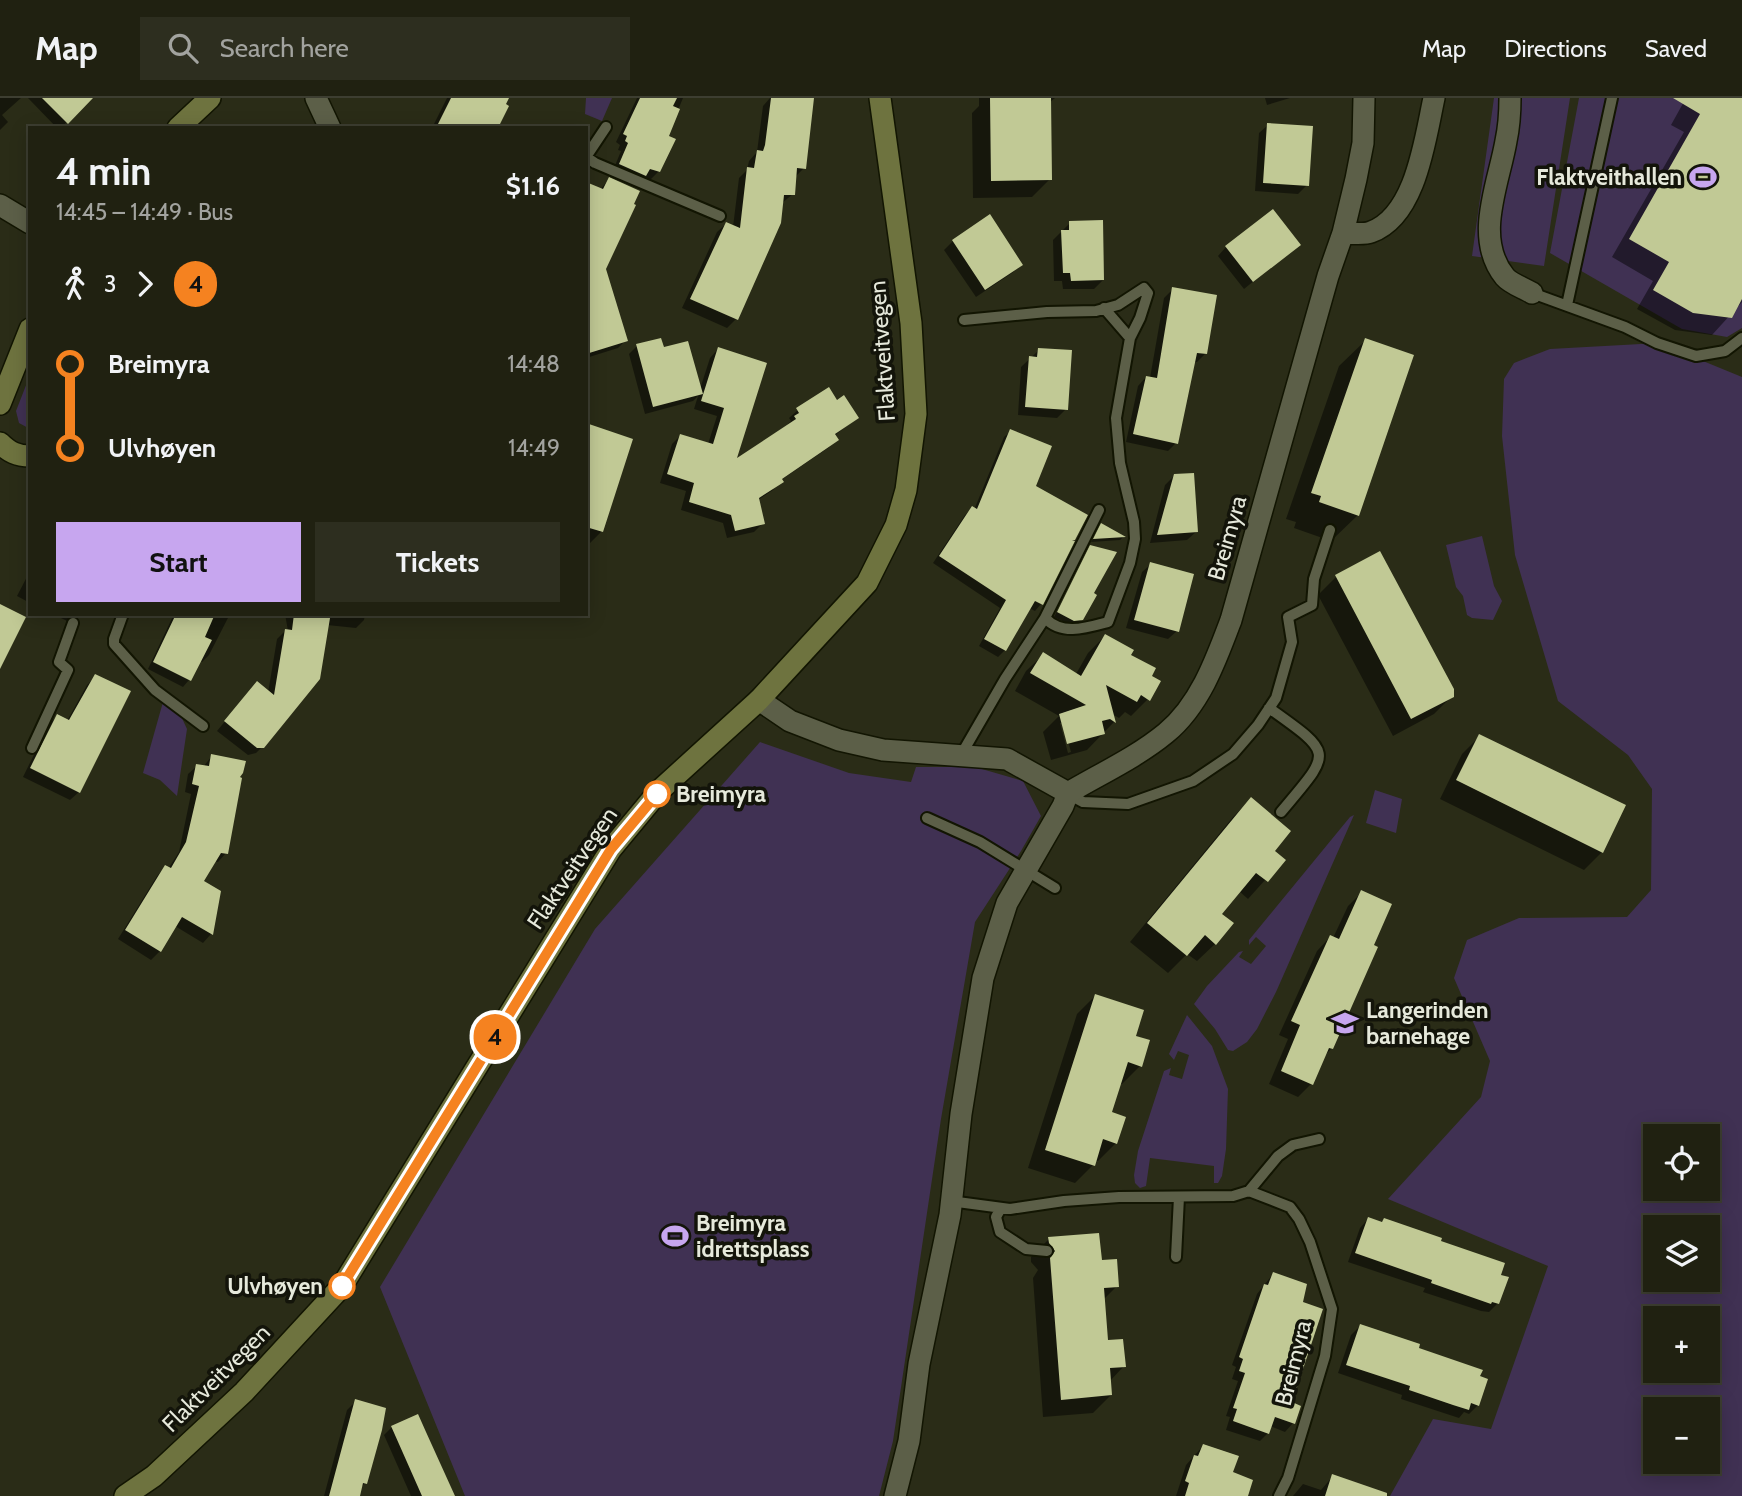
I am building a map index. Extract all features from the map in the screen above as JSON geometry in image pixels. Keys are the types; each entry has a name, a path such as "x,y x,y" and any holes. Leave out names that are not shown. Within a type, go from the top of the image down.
{"main road":[{"path":"180,126 210,98"},
{"name":"Flaktveitvegen","path":"125,1496 154,1476 238,1398 342,1286 611,849 659,791 759,700 867,583 896,525 906,490 916,414 911,323 880,98"},
{"path":"0,404 28,334"},
{"path":"0,443 8,450 28,456"}],"street":[{"name":"Breimyra","path":"1068,793 1166,733 1189,707 1213,667 1231,620 1328,276 1343,233 1363,143 1363,98"},
{"path":"1343,233 1370,233 1390,220 1406,201 1434,98"},
{"path":"1510,98 1506,142 1492,205 1489,235 1494,259 1506,279 1532,293"},
{"path":"321,99 329,126"},
{"path":"0,205 28,222"},
{"path":"759,700 790,721 839,740 883,750 1007,759 1068,793 1007,902 979,998 950,1200 950,1216 919,1364 909,1441 895,1496"}],"lane":[{"path":"1567,305 1612,98"},
{"path":"588,154 606,127"},
{"path":"588,158 720,216"},
{"path":"964,320 1104,308 1118,305 1144,288 1148,293 1130,338 1116,418 1120,463 1134,522 1135,539 1130,563 1108,622 1078,630 1053,627 1045,618"},
{"path":"1532,293 1696,356 1725,351 1742,338"},
{"path":"1104,308 1130,338"},
{"path":"961,755 1004,679 1045,618 1099,510"},
{"path":"1068,793 1083,802 1128,804 1193,781 1233,754 1276,698 1292,642 1288,617 1312,606 1314,579 1329,530"},
{"path":"122,616 114,644 155,690 203,726"},
{"path":"32,748 68,670 59,662 73,623"},
{"path":"1269,708 1317,744 1320,754 1315,771 1281,812"},
{"path":"927,818 981,842 1055,888"},
{"path":"950,1200 1001,1208 1119,1197 1233,1196 1249,1191 1278,1156 1293,1145 1319,1139"},
{"name":"Breimyra","path":"1249,1191 1290,1207 1299,1219 1332,1309 1325,1356 1288,1478 1279,1496"},
{"path":"1177,1257 1179,1197"},
{"path":"1001,1208 996,1217 1000,1232 1026,1249 1047,1251"}],"shaded area":[{"path":"586,98 612,98 602,121 585,114"},
{"path":"1494,98 1570,98 1544,266 1472,256"},
{"path":"1579,98 1742,98 1742,328 1727,337 1682,329 1550,253"},
{"path":"1659,343 1742,377 1742,1496 1390,1496 1433,1419 1491,1429 1548,1266 1388,1199 1481,1097 1490,1061 1454,978 1467,940 1519,918 1627,917 1651,890 1652,789 1628,755 1558,701 1515,555 1502,436 1504,379 1514,363 1550,349"},
{"path":"28,380 28,428 19,423 16,411"},
{"path":"1482,536 1494,586 1502,601 1493,620 1467,615 1463,596 1456,587 1446,545"},
{"path":"163,702 181,716 187,729 177,796 160,780 143,773"},
{"path":"760,742 849,773 911,782 916,767 975,767 1023,781 1041,816 975,922 941,1119 893,1441 879,1496 465,1496 380,1287 595,929"},
{"path":"1375,790 1402,799 1396,833 1366,823"},
{"path":"1354,815 1257,1029 1247,1042 1233,1051 1228,1050 1194,1004 1239,952 1243,951 1239,957 1251,964 1266,946 1256,937 1249,945 1249,940"},
{"path":"1187,1015 1212,1046 1228,1089 1226,1149 1222,1176 1218,1183 1214,1183 1214,1166 1150,1158 1146,1186 1140,1188 1135,1183 1134,1175 1138,1151 1164,1071 1171,1068 1169,1075 1182,1079 1189,1055 1178,1051 1174,1060 1169,1054"}],"building":[{"path":"42,98 93,98 68,124"},
{"path":"451,98 509,98 506,104 509,106 499,126 437,126"},
{"path":"640,98 677,98 673,106 680,109 669,136 676,139 660,172 650,169 646,176 619,164 628,143 625,141 627,136 623,134"},
{"path":"771,98 814,98 806,169 797,168 795,195 784,195 781,223 738,320 690,299 726,222 740,228 747,167 754,168 757,150 763,151"},
{"path":"990,98 1051,98 1052,180 991,181"},
{"name":"Flaktveithallen","path":"1673,98 1742,98 1742,299 1732,318 1693,313 1653,290 1669,262 1629,239 1700,114"},
{"path":"1267,123 1313,126 1309,186 1263,183"},
{"path":"609,177 640,191 606,269 628,341 588,353 588,183 603,189"},
{"path":"1273,209 1301,245 1253,282 1225,246"},
{"path":"990,214 1023,265 985,290 952,240"},
{"path":"1103,220 1104,280 1071,281 1070,273 1063,273 1061,230 1069,230 1069,221"},
{"path":"1172,287 1217,295 1207,354 1197,353 1178,444 1133,434 1146,376 1157,378"},
{"path":"661,338 664,347 688,341 703,394 653,407 636,344"},
{"path":"1365,338 1414,355 1359,516 1319,502 1321,496 1311,493"},
{"path":"718,347 767,363 737,458 796,419 794,416 799,413 796,408 829,387 837,400 844,395 859,418 835,434 839,440 759,498 765,524 735,531 731,515 689,502 694,483 667,474 680,434 713,444 724,408 701,401"},
{"path":"1038,348 1072,350 1068,410 1025,407 1029,356 1037,357"},
{"path":"588,424 633,439 603,532 588,528"},
{"path":"1010,429 1052,446 1036,486 1088,515 1075,540 1072,540 1075,541 1043,605 1035,601 1006,651 984,639 1006,600 939,556 972,506 977,509"},
{"path":"1194,473 1198,532 1157,535 1174,474"},
{"path":"1101,523 1126,537 1093,539"},
{"path":"1090,545 1117,552 1094,593 1097,595 1083,620 1074,621 1057,612"},
{"path":"1380,551 1454,689 1454,697 1411,719 1335,575"},
{"path":"1150,562 1194,574 1179,632 1134,620"},
{"path":"0,604 26,617 0,669"},
{"path":"175,616 214,616 205,637 212,640 191,681 153,662"},
{"path":"294,616 330,618 320,679 264,748 257,748 224,721 257,681 274,695 285,629 292,630"},
{"path":"1105,634 1134,650 1131,655 1156,668 1152,676 1161,681 1150,701 1141,695 1137,702 1106,685 1116,723 1110,719 1102,721 1105,734 1067,744 1059,714 1086,705 1030,673 1043,652 1081,676"},
{"path":"95,674 131,691 80,793 30,768 57,714 69,720"},
{"path":"1479,734 1626,805 1603,853 1456,780"},
{"path":"211,754 246,761 240,777 242,778 228,854 221,853 204,881 221,891 213,935 182,917 161,952 125,930 165,865 171,868 186,842 199,786 192,784 196,764 209,766"},
{"path":"1251,797 1291,831 1275,851 1286,860 1268,882 1256,873 1222,914 1234,923 1216,945 1205,935 1187,956 1147,923"},
{"path":"1361,890 1392,904 1374,945 1378,947 1333,1049 1329,1048 1313,1085 1281,1071 1300,1025 1291,1021 1330,935 1339,939"},
{"path":"1095,994 1144,1010 1136,1036 1150,1040 1142,1067 1128,1062 1112,1112 1126,1117 1117,1144 1103,1139 1095,1166 1045,1150"},
{"path":"1368,1217 1382,1222 1384,1218 1505,1263 1501,1275 1509,1277 1499,1304 1491,1304 1431,1283 1432,1280 1355,1253"},
{"path":"1099,1233 1102,1260 1117,1259 1119,1287 1104,1288 1108,1340 1123,1339 1126,1367 1110,1368 1112,1395 1061,1400 1050,1258 1055,1251 1048,1237"},
{"path":"1273,1272 1307,1284 1303,1302 1323,1309 1292,1402 1301,1406 1295,1424 1275,1417 1269,1434 1233,1421 1237,1409 1233,1408 1245,1373 1239,1371 1243,1359 1239,1357 1264,1284 1268,1285"},
{"path":"1360,1324 1420,1344 1419,1348 1483,1370 1480,1376 1488,1379 1479,1406 1471,1403 1469,1410 1409,1390 1410,1386 1346,1365"},
{"path":"355,1399 386,1408 382,1430 367,1484 363,1483 360,1496 329,1496"},
{"path":"418,1414 455,1496 422,1496 391,1426"},
{"path":"1203,1444 1239,1456 1233,1472 1253,1480 1248,1496 1185,1496 1189,1483 1185,1481 1194,1455 1198,1456"},
{"path":"1332,1474 1387,1493 1387,1496 1325,1496"}],"bus line":[{"name":"4","path":"342,1286 611,849 657,794"}],"place":[{"name":"Flaktveithallen","path":"1703,177"},
{"name":"Breimyra","path":"657,794"},
{"name":"Langerinden barnehage","path":"1345,1023"},
{"name":"Breimyra idrettsplass","path":"675,1236"},
{"name":"Ulvhøyen","path":"342,1286"}]}
